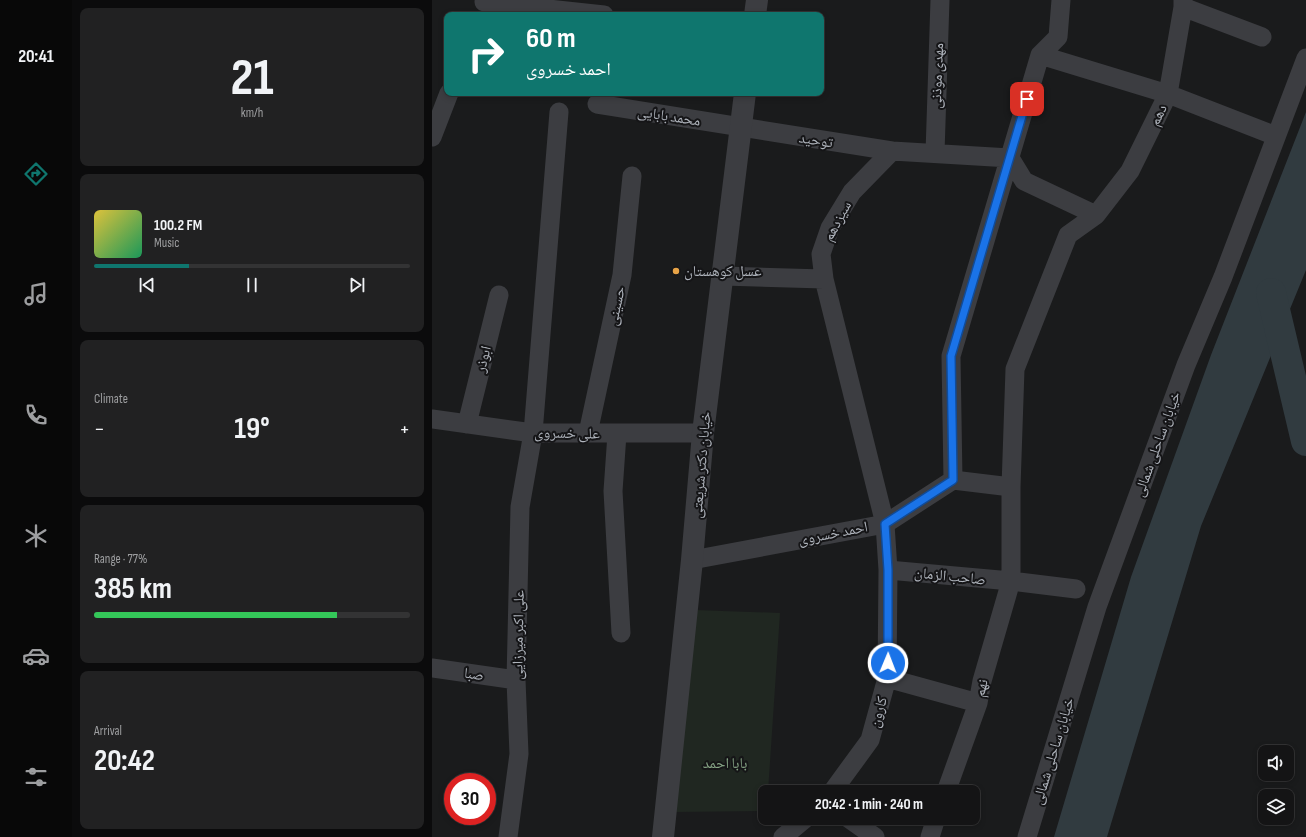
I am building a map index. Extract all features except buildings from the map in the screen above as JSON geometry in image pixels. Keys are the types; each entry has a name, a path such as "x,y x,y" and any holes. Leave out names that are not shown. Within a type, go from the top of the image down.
{"street":[{"path":"755,12 757,0"},
{"name":"مهدی موذنی","path":"935,153 940,0"},
{"path":"1010,487 953,480 951,356 1040,55 1058,36 1061,0"},
{"path":"1183,4 1262,37"},
{"name":"دهم","path":"1010,487 1015,369 1068,235 1096,215 1130,171 1168,94 1183,4"},
{"path":"483,6 564,12"},
{"path":"1040,55 1168,94 1276,136"},
{"name":"خیابان ساحلی شمالی","path":"1027,837 1097,607 1186,365 1223,277 1306,58"},
{"path":"432,137 436,118 447,96"},
{"name":"خیابان دکتر شریعتی","path":"663,837 692,560 703,434 745,96"},
{"name":"محمد بابایی","path":"597,104 741,128"},
{"name":"علی اکبر میرزایی","path":"508,837 519,754 516,680 520,508 533,433 559,112"},
{"name":"توحید","path":"741,128 892,151"},
{"path":"892,151 1010,158"},
{"name":"سیزدهم","path":"885,524 824,279 821,254 830,228 852,192 892,151"},
{"path":"1010,158 1024,181 1096,215"},
{"name":"حسینی","path":"588,433 622,275 632,176"},
{"path":"723,276 824,279"},
{"name":"ابوذر","path":"467,424 499,294"},
{"name":"علی خسروی","path":"433,424 467,424 533,433 703,434"},
{"path":"617,434 613,491 620,633"},
{"name":"احمد خسروی","path":"692,560 885,524 953,480"},
{"name":"نهم","path":"949,785 978,703 982,681 1011,582 1010,487"},
{"name":"کارون","path":"837,785 870,740 887,678 888,570 885,524"},
{"name":"صاحب الزمان","path":"888,570 1076,590"},
{"name":"صبا","path":"432,668 516,680"},
{"path":"887,678 978,703"},
{"path":"789,835 799,825"},
{"path":"858,825 874,837"},
{"path":"930,837 934,825"}],"green space":[{"name":"بابا احمد","path":"695,610 780,613 768,785 758,785 758,811 675,812"}],"shaded area":[{"path":"1306,112 1306,270 1201,526 1107,837 1054,837 1131,577 1211,355"}],"waterway":[{"path":"1271,293 1306,441"}],"place":[{"name":"عسل کوهستان","path":"676,271"}],"route":[{"path":"888,663 888,570 885,524 953,480 951,356 1027,99"}]}
